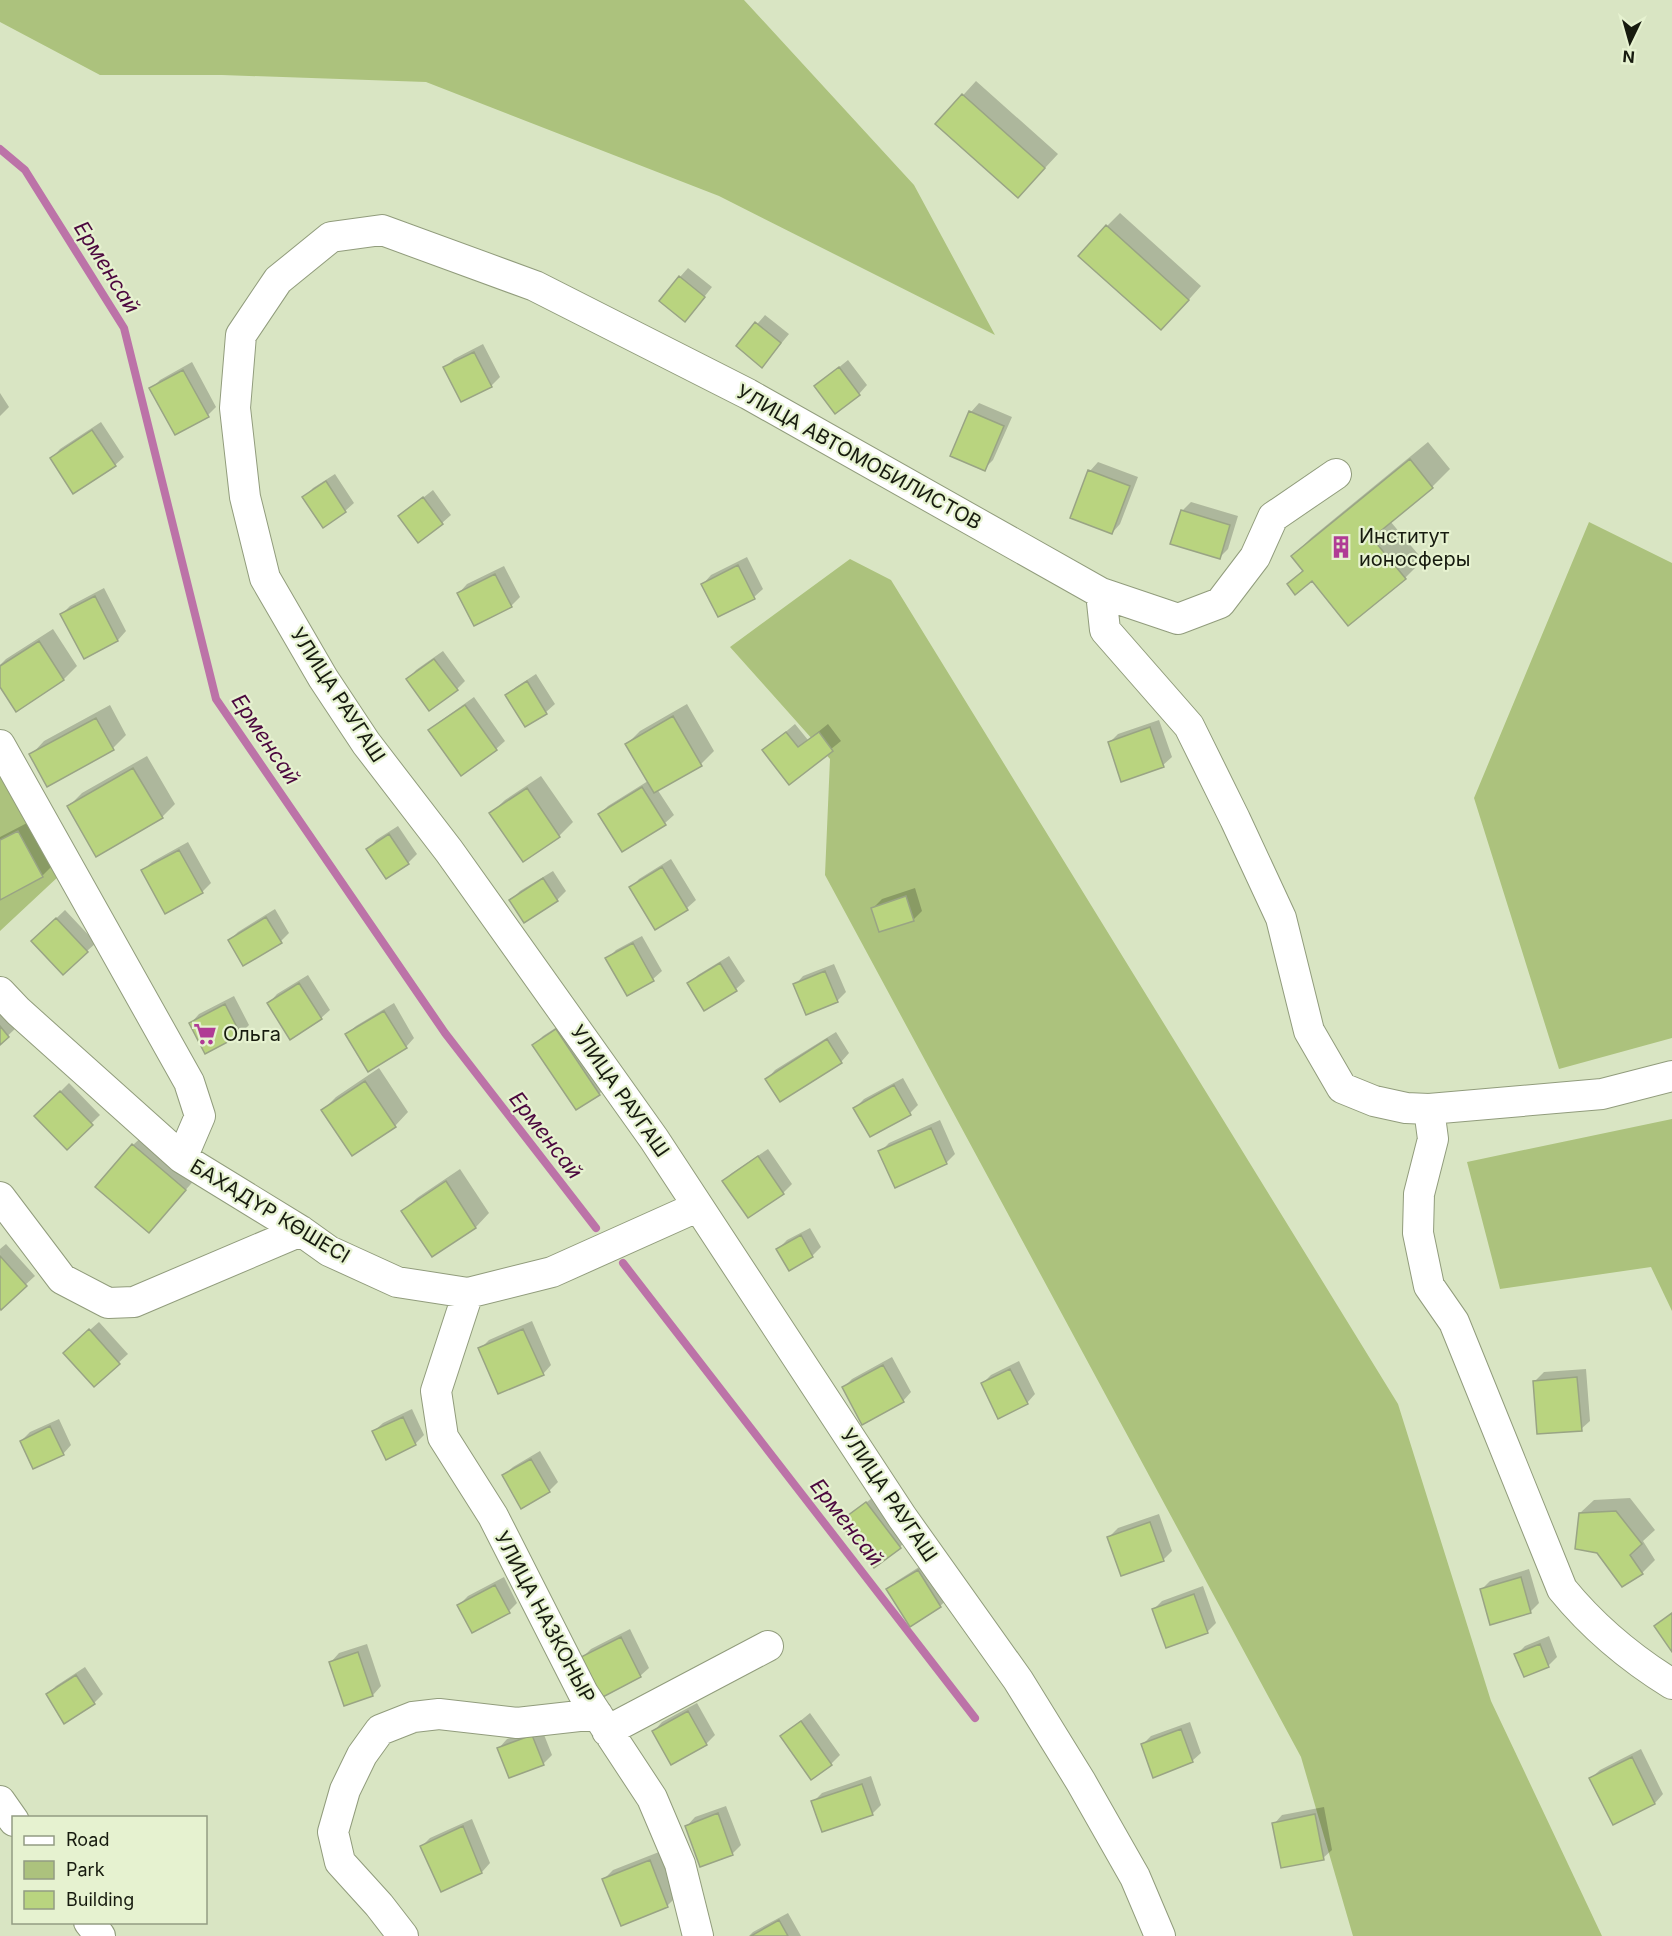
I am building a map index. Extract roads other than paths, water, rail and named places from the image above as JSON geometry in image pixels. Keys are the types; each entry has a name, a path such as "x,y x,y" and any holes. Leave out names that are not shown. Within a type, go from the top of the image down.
{"street":[{"name":"УЛИЦА АВТОМОБИЛИСТОВ","path":"330,237 382,230 535,286 748,394 1101,593 1178,619 1220,603 1255,557 1273,518 1336,474"},
{"name":"УЛИЦА РАУГАШ","path":"330,237 278,280 242,335 235,408 245,497 265,578 323,678 366,743 449,851 654,1139 902,1517 1018,1680 1082,1782 1135,1877 1160,1936"},
{"path":"1101,593 1105,630 1189,726 1235,819 1281,918 1309,1031 1342,1088 1374,1101 1406,1108 1429,1108 1602,1094 1672,1076"},
{"name":"БАХАДҮР КӨШЕСІ","path":"0,746 189,1082 200,1116 182,1158"},
{"name":"БАХАДҮР КӨШЕСІ","path":"0,992 182,1158 301,1231 329,1251 398,1282 468,1293 552,1272 697,1207"},
{"path":"1429,1108 1432,1139 1419,1194 1418,1233 1429,1286 1454,1322 1562,1589 1584,1616 1623,1649 1672,1684"},
{"path":"0,1197 62,1278 108,1303 134,1302 301,1231"},
{"name":"УЛИЦА НАЗКОНЫР","path":"468,1293 436,1391 443,1437 493,1516 583,1693 652,1798 680,1864 698,1936"},
{"path":"403,1936 379,1905 340,1862 333,1832 345,1790 362,1755 380,1730 413,1717 439,1714 517,1723 602,1723 768,1646"},
{"path":"0,1801 12,1818"},
{"path":"90,1924 100,1936"}],"waterway":[{"name":"Ерменсай","path":"0,149 25,170 124,328 216,699 445,1033 596,1228"},
{"name":"Ерменсай","path":"623,1263 975,1718"}],"place":[{"name":"Институт ионосферы","path":"1341,547"},
{"name":"Ольга","path":"205,1034"}]}
